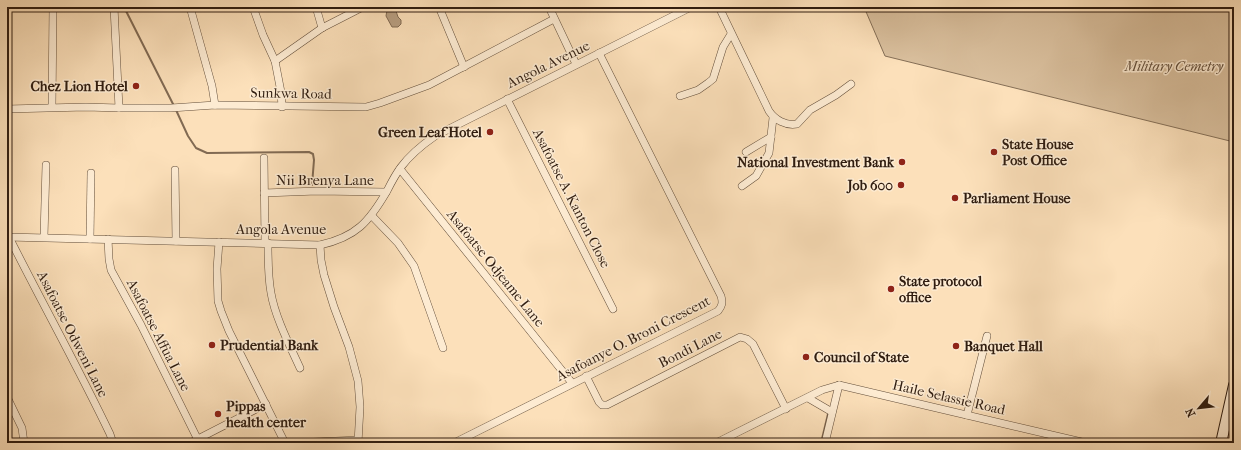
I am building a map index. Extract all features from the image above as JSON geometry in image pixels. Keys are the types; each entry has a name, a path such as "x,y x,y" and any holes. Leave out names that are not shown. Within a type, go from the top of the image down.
{"main road":[{"path":"1221,443 1234,385"}],"street":[{"path":"52,107 53,7"},
{"path":"114,7 119,108"},
{"path":"190,7 212,86 215,105"},
{"path":"253,7 275,61 282,106"},
{"path":"316,7 322,28"},
{"path":"275,61 322,28 363,7"},
{"path":"438,7 464,67"},
{"path":"549,7 576,64"},
{"name":"Angola Avenue","path":"8,237 320,245 335,242 362,226 372,216 400,169 410,156 435,136 691,7"},
{"path":"718,7 773,118 769,153 756,176 742,186"},
{"name":"Sunkwa Road","path":"7,109 52,107 175,107 215,105 366,107 429,85 554,19"},
{"path":"680,96 698,90 713,79 723,47 731,34"},
{"name":"Asafoanye O. Broni Crescent","path":"454,443 718,311 722,307 721,296 599,54"},
{"path":"773,118 782,122 794,125 797,124 810,110 836,95 851,84"},
{"name":"Asafoatse A. Kanton Close","path":"507,99 613,309"},
{"path":"746,152 771,138"},
{"path":"264,158 266,243 271,295 286,337 300,368"},
{"path":"44,237 46,166"},
{"name":"Asafoatse Odjeame Lane","path":"400,169 572,383"},
{"path":"175,170 176,241"},
{"path":"90,239 91,173"},
{"name":"Nii Brenya Lane","path":"264,193 386,192"},
{"path":"372,216 398,243 414,266 443,348"},
{"name":"Asafoatse Odweni Lane","path":"8,237 70,353 113,443"},
{"name":"Asafoatse Affua Lane","path":"108,239 111,270 198,440"},
{"path":"220,242 217,269 220,312 285,443"},
{"path":"292,443 358,442 360,407 358,382 349,347 334,307 322,267 320,245"},
{"path":"967,415 987,336"},
{"name":"Bondi Lane","path":"586,376 599,402 602,405 607,405 740,337 747,339 753,344 786,409"},
{"path":"716,443 830,387 839,385 825,443"},
{"name":"Haile Selassie Road","path":"839,385 1086,443"},
{"path":"7,396 22,428 24,443"},
{"path":"808,398 832,412"},
{"path":"190,443 266,404"}],"green space":[{"name":"Military Cemetry","path":"864,7 1234,7 1234,142 885,56"}],"shaded area":[{"path":"395,8 398,17 401,20 401,24 398,27 392,27 386,16 387,10"}],"waterway":[{"path":"124,7 174,106"},
{"path":"176,110 188,136 196,148 207,153 309,152 313,154 312,185"},
{"path":"821,443 828,414"}],"place":[{"name":"Chez Lion Hotel","path":"136,86"},
{"name":"Green Leaf Hotel","path":"490,132"},
{"name":"State House Post Office","path":"994,152"},
{"name":"National Investment Bank","path":"902,162"},
{"name":"Job 600","path":"901,185"},
{"name":"Parliament House","path":"955,198"},
{"name":"State protocol office","path":"891,289"},
{"name":"Prudential Bank","path":"212,345"},
{"name":"Banquet Hall","path":"956,346"},
{"name":"Council of State","path":"806,357"},
{"name":"Pippas health center","path":"218,414"}]}
